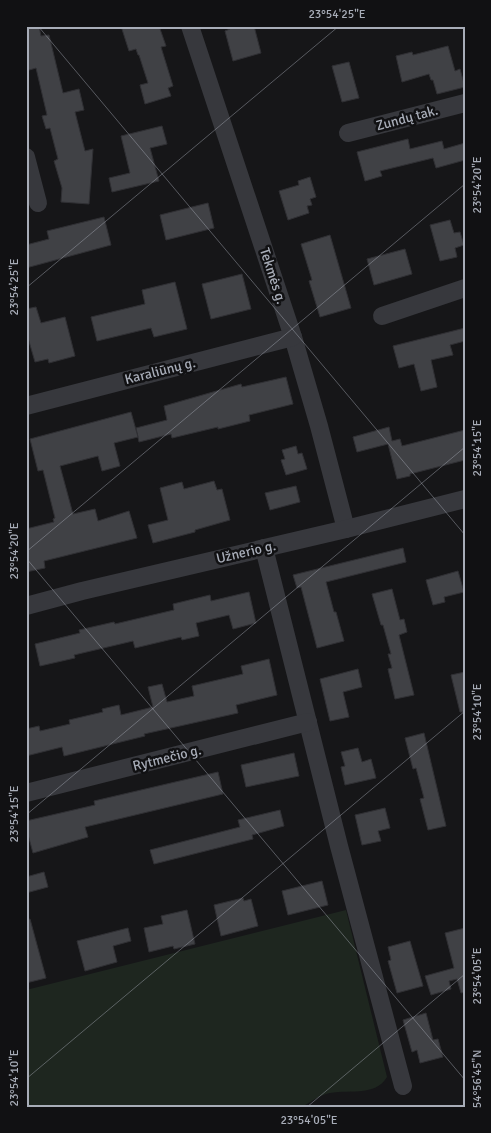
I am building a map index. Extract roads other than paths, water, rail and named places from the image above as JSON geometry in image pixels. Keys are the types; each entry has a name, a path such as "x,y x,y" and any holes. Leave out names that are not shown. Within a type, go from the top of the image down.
{"street":[{"name":"Tekmės g.","path":"190,26 293,337 346,529"},
{"name":"Zundų tak.","path":"348,134 465,103"},
{"path":"26,157 38,203"},
{"path":"382,316 465,288"},
{"name":"Karaliūnų g.","path":"26,406 293,337"},
{"name":"Užnerio g.","path":"26,606 346,529 465,498"},
{"path":"264,548 403,1086"},
{"name":"Rytmečio g.","path":"26,793 308,722"}]}
